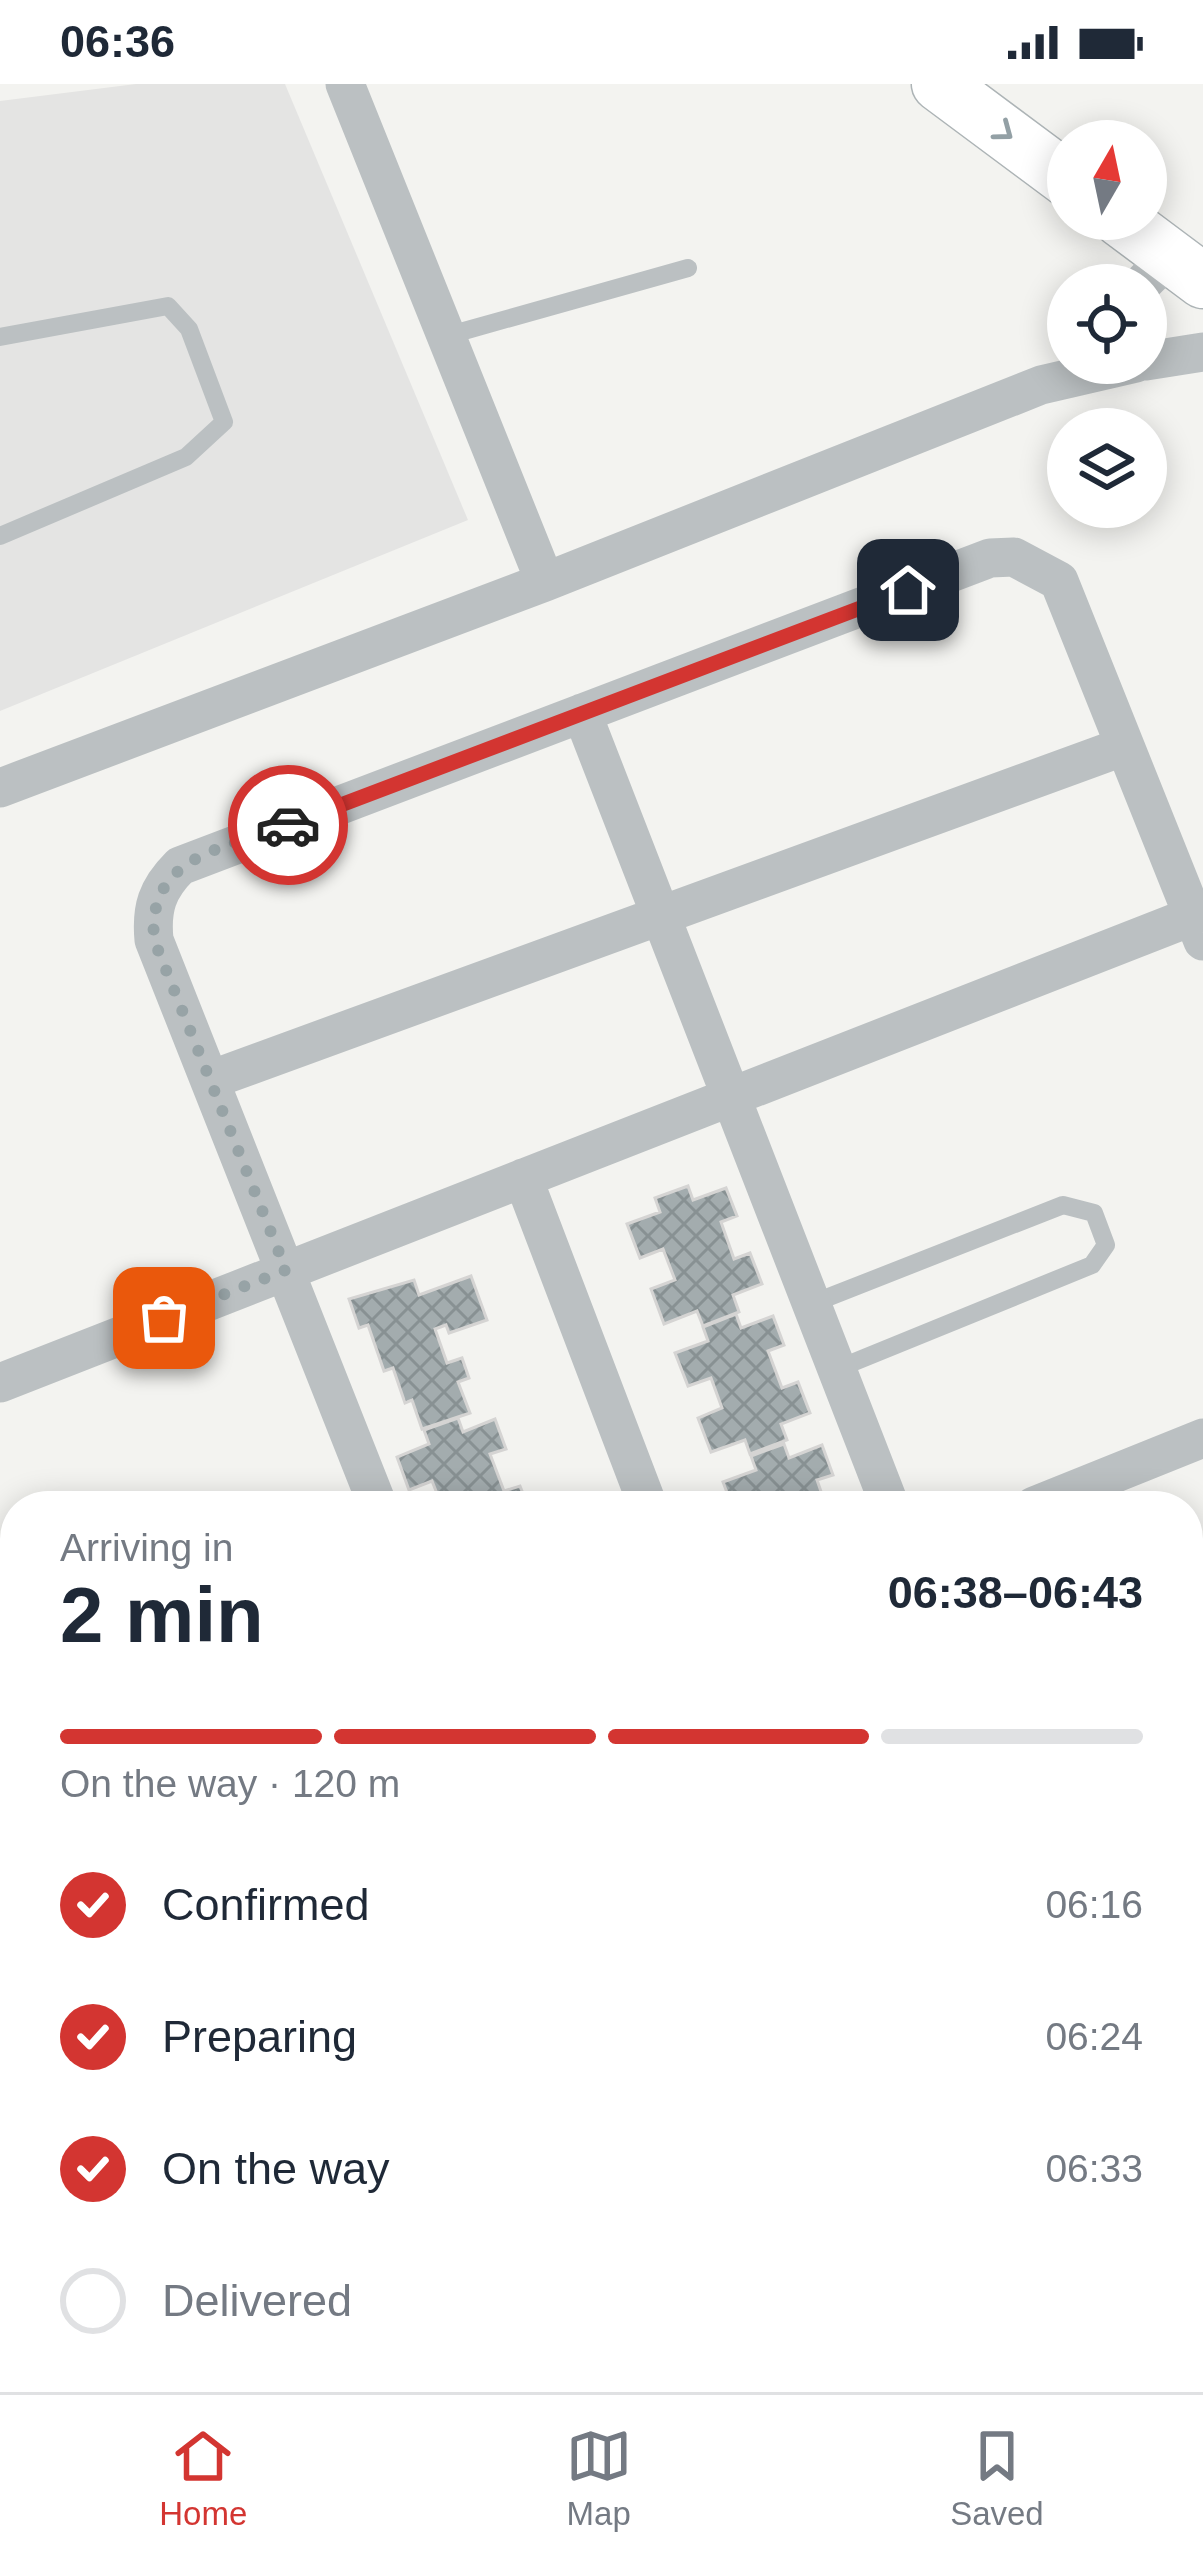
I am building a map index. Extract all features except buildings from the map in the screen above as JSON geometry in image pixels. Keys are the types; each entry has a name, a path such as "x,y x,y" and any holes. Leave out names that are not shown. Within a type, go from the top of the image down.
{"main road":[{"path":"940,84 1047,164"},
{"path":"1139,240 1171,274"}],"street":[{"path":"344,84 545,582"},
{"path":"1167,358 1203,352"},
{"path":"0,788 545,582 1047,374"},
{"path":"0,1383 286,1270 731,1096 1198,928 1058,581 1014,557 990,559 180,866 163,883 152,912 154,940 286,1270 372,1491"},
{"path":"582,713 884,1491"},
{"path":"210,1080 1125,746"},
{"path":"523,1178 642,1491"},
{"path":"1071,1491 1203,1438"}],"lane":[{"path":"446,336 688,268"},
{"path":"0,337 168,307 189,329 224,422 186,457 0,536"},
{"path":"812,1304 1064,1205 1094,1214 1104,1231 1106,1245 1092,1265 837,1369"}],"shaded area":[{"path":"136,84 285,84 468,520 0,711 0,101"}],"way so far":[{"path":"164,1318 286,1270 154,940 152,912 163,883 180,866 288,825"}],"route":[{"path":"288,825 908,590"}]}
